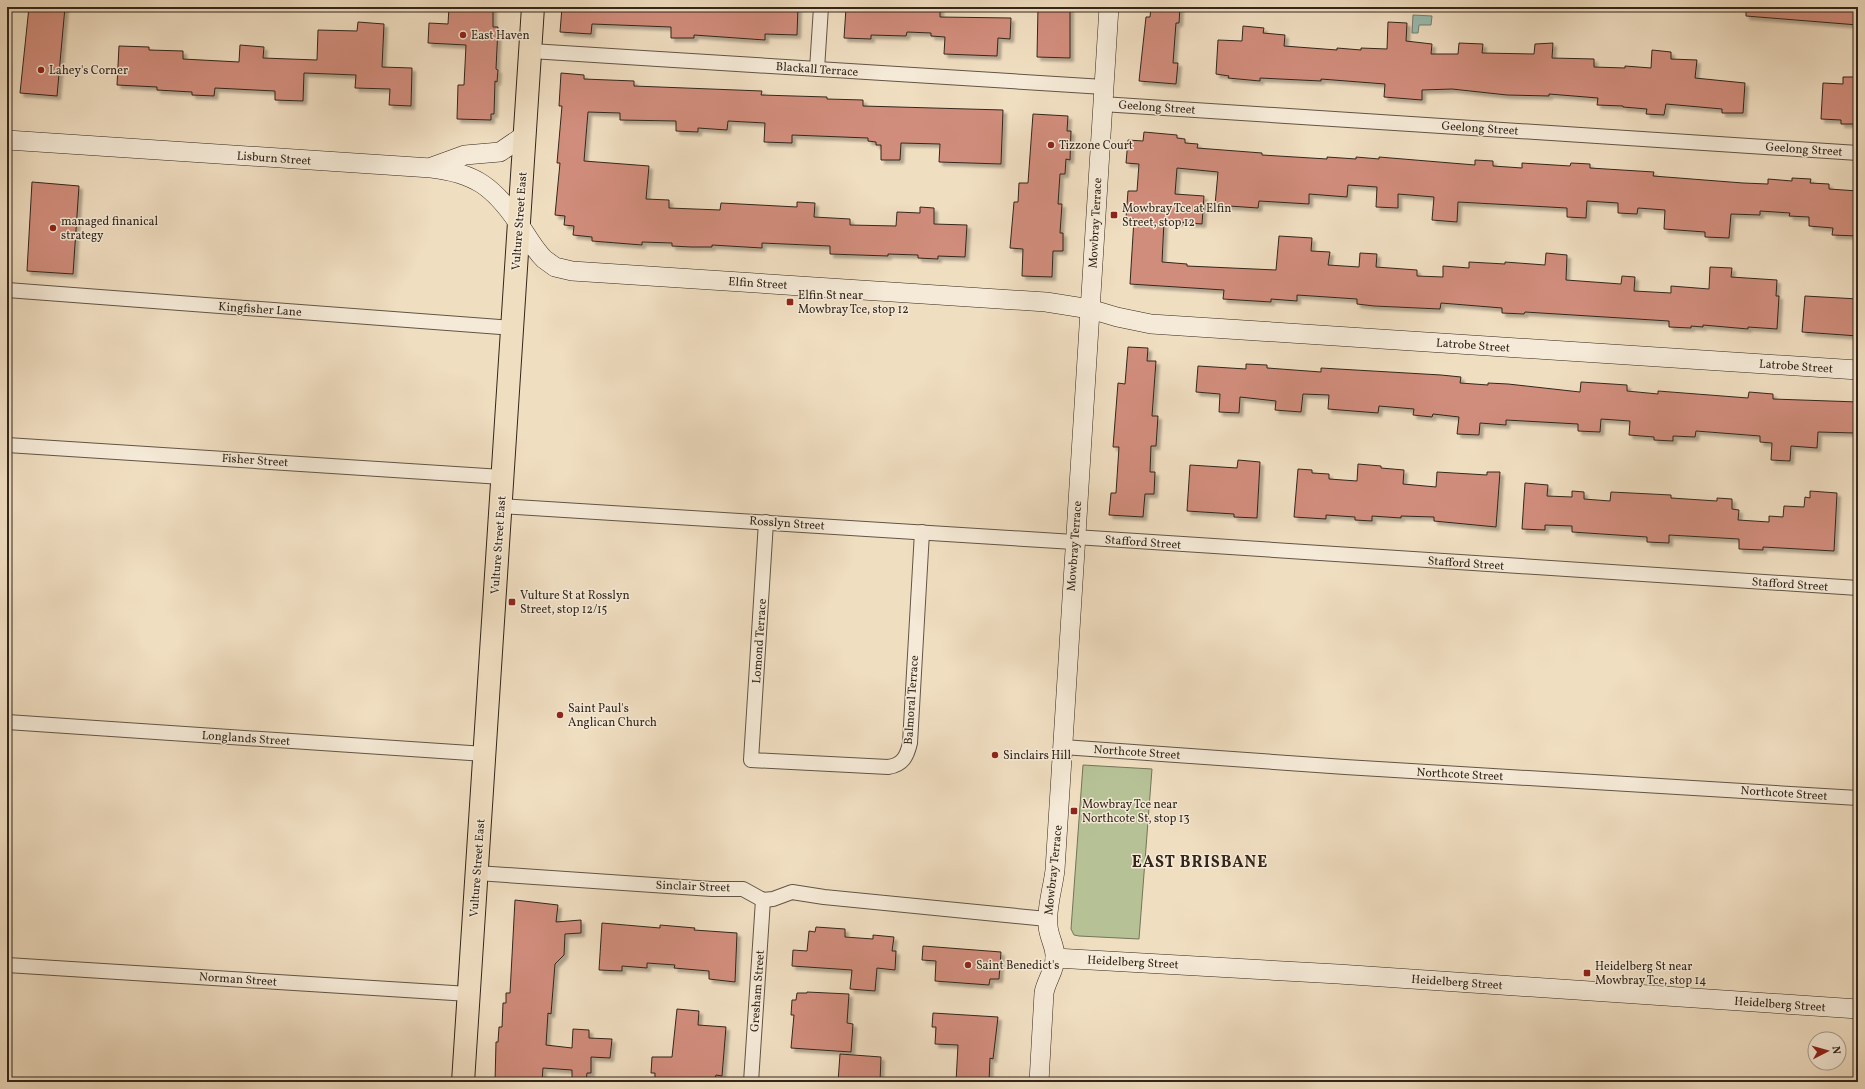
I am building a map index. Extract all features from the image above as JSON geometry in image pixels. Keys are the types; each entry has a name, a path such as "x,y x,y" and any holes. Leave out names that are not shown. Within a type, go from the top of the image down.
{"main road":[{"name":"Vulture Street East","path":"463,1082 533,7"},
{"name":"Mowbray Terrace","path":"1055,958 1049,935 1047,919 1055,870 1109,7"},
{"path":"431,168 465,155 500,152 525,135"},
{"name":"Lisburn Street","path":"7,140 431,168 454,171 478,180 500,198 519,224"},
{"name":"Elfin Street","path":"519,224 544,259 551,265 566,270 994,298 1046,302 1090,309"},
{"name":"Latrobe Street","path":"1090,309 1117,317 1151,324 1858,370"},
{"path":"1039,1082 1044,993 1046,981 1053,968 1055,958"},
{"name":"Heidelberg Street","path":"1055,958 1354,975 1858,1009"}],"street":[{"path":"817,69 821,7"},
{"name":"Blackall Terrace","path":"531,51 817,69 1103,95"},
{"name":"Geelong Street","path":"1103,95 1858,153"},
{"name":"Kingfisher Lane","path":"7,290 512,328"},
{"name":"Fisher Street","path":"7,445 502,477"},
{"name":"Rosslyn Street","path":"500,506 1075,540"},
{"name":"Lomond Terrace","path":"751,760 766,522"},
{"name":"Balmoral Terrace","path":"751,760 888,768 900,763 907,756 910,743 922,532"},
{"name":"Stafford Street","path":"1075,540 1858,588"},
{"name":"Longlands Street","path":"7,722 485,754"},
{"name":"Northcote Street","path":"1063,747 1337,766 1858,798"},
{"name":"Sinclair Street","path":"477,873 712,889 737,888 743,889 763,900"},
{"path":"763,900 773,899 792,892 824,897 1047,919"},
{"name":"Gresham Street","path":"751,1082 763,900"},
{"name":"Norman Street","path":"7,965 469,994"}],"green space":[{"path":"1083,765 1152,769 1139,939 1079,936 1074,935 1071,929"}],"water":[{"path":"1413,15 1432,16 1431,25 1419,25 1418,33 1412,33"}],"building":[{"path":"29,7 65,7 57,96 20,93"},
{"path":"449,7 493,7 493,27 498,27 496,69 498,70 497,82 495,81 494,114 491,114 491,120 457,119 458,85 464,85 466,45 428,43 429,23 448,24"},
{"path":"562,7 660,7 704,9 704,7 798,7 797,35 765,34 765,40 694,35 694,38 671,38 671,27 592,24 591,34 560,32"},
{"path":"940,7 940,17 1011,18 1010,39 998,38 997,56 944,54 945,37 931,36 931,33 907,32 906,36 871,35 871,39 844,38 846,8"},
{"path":"1038,7 1070,7 1070,58 1037,57"},
{"path":"1151,7 1180,7 1179,23 1176,23 1173,63 1178,63 1176,84 1139,81 1146,17 1150,17"},
{"path":"1746,7 1858,7 1858,25 1746,16"},
{"path":"358,22 384,24 382,67 412,68 411,106 389,105 390,89 355,88 356,75 304,73 303,101 275,100 275,91 215,88 214,96 192,95 192,92 157,90 157,87 117,85 119,46 149,47 149,50 183,51 183,59 239,62 240,45 264,47 263,58 317,60 318,30 357,31"},
{"path":"1388,22 1407,23 1406,41 1432,44 1431,54 1458,54 1459,43 1483,44 1482,53 1534,54 1535,44 1553,43 1552,58 1594,59 1594,67 1625,68 1625,66 1651,68 1652,50 1671,52 1671,59 1697,60 1695,78 1745,83 1743,113 1722,113 1722,109 1666,104 1664,115 1646,114 1647,109 1597,105 1598,98 1549,94 1549,96 1507,95 1452,89 1422,90 1422,100 1384,97 1385,84 1321,79 1321,81 1260,78 1260,81 1228,78 1229,76 1216,74 1218,40 1242,41 1243,26 1264,28 1263,33 1285,35 1284,46 1337,50 1337,48 1361,50 1361,48 1387,49"},
{"path":"561,73 584,75 584,79 634,81 634,86 762,91 761,95 827,97 827,99 863,100 863,106 1003,110 1001,164 939,162 940,144 901,143 900,160 881,160 881,145 876,145 876,142 868,141 868,138 792,135 792,143 764,142 765,123 728,121 727,130 698,128 698,132 676,131 676,121 620,120 620,113 588,112 584,161 649,166 646,199 669,200 669,208 720,210 721,203 797,207 797,202 815,203 814,217 850,219 850,225 896,226 897,212 920,213 920,207 934,208 934,224 967,225 965,257 938,256 938,259 918,258 918,255 888,254 888,256 830,254 830,246 762,243 762,248 712,245 712,247 691,247 672,246 672,243 642,242 642,245 592,241 592,237 573,235 574,226 564,225 565,216 555,215 560,163 557,163 562,106 559,106"},
{"path":"1843,77 1858,77 1858,124 1841,124 1841,120 1821,119 1823,83 1843,84"},
{"path":"1033,114 1068,116 1067,131 1071,131 1070,160 1066,159 1065,174 1060,174 1058,204 1062,204 1060,233 1063,233 1063,251 1053,251 1052,277 1022,276 1023,249 1010,248 1014,202 1018,202 1019,183 1028,183"},
{"path":"1144,132 1177,135 1177,138 1185,139 1185,143 1198,144 1197,148 1262,153 1262,155 1327,159 1327,157 1356,159 1356,157 1379,159 1379,157 1475,165 1475,160 1493,161 1493,166 1522,168 1522,163 1570,166 1571,163 1590,164 1590,168 1654,172 1653,176 1743,183 1768,184 1768,179 1792,181 1792,178 1811,179 1810,183 1829,184 1829,189 1858,191 1858,236 1832,235 1833,228 1809,226 1809,217 1789,216 1790,213 1760,211 1760,215 1731,214 1729,238 1705,237 1705,232 1664,229 1665,210 1638,208 1637,214 1618,213 1618,203 1587,201 1586,218 1567,217 1567,208 1458,202 1457,222 1432,220 1434,197 1398,194 1398,208 1376,207 1377,187 1348,185 1347,197 1309,194 1309,204 1259,201 1258,208 1215,205 1218,172 1177,168 1175,194 1204,196 1202,224 1164,221 1162,262 1187,264 1187,266 1276,270 1279,236 1312,238 1311,251 1330,252 1328,265 1359,267 1360,253 1377,254 1376,267 1417,270 1417,276 1443,277 1443,266 1469,268 1469,262 1505,264 1505,262 1545,265 1546,253 1567,255 1566,280 1621,284 1622,276 1635,277 1634,291 1671,293 1671,286 1709,289 1710,267 1732,268 1731,277 1777,280 1776,296 1779,296 1777,329 1748,327 1748,329 1703,325 1703,327 1691,326 1691,328 1669,327 1669,321 1525,312 1524,314 1502,313 1502,308 1441,303 1440,309 1374,306 1357,304 1357,299 1297,295 1297,301 1271,299 1271,302 1223,299 1224,290 1130,284 1134,219 1126,218 1128,191 1137,191 1139,164 1126,163 1128,140 1143,141"},
{"name":"managed finanical strategy","path":"32,182 79,186 73,274 27,271"},
{"path":"1805,296 1858,299 1858,336 1802,332"},
{"path":"1128,347 1148,348 1147,361 1156,361 1152,416 1158,416 1156,446 1151,446 1150,472 1155,472 1154,494 1145,494 1143,517 1109,515 1111,493 1116,493 1119,447 1113,447 1118,383 1125,384"},
{"path":"1246,364 1267,365 1267,368 1321,372 1321,368 1441,375 1461,377 1460,383 1488,385 1488,383 1508,384 1580,392 1581,382 1627,385 1627,391 1658,394 1658,391 1748,398 1749,392 1773,394 1773,399 1858,402 1858,423 1856,423 1855,433 1818,432 1817,448 1791,446 1790,461 1771,460 1772,443 1760,442 1760,436 1696,431 1695,437 1673,436 1673,441 1654,440 1654,437 1629,435 1630,421 1601,419 1600,432 1578,431 1578,424 1506,420 1506,425 1480,423 1479,435 1457,434 1459,417 1433,414 1432,417 1413,415 1414,409 1379,406 1378,413 1328,409 1329,395 1303,394 1301,412 1275,410 1276,401 1240,397 1239,413 1219,412 1220,394 1196,392 1198,366 1246,369"},
{"path":"1238,460 1260,462 1257,518 1234,517 1234,514 1187,511 1190,465 1237,468"},
{"path":"1358,464 1404,470 1403,484 1436,487 1437,472 1487,475 1487,472 1500,472 1496,527 1434,521 1434,517 1401,516 1401,518 1372,516 1372,521 1355,520 1355,517 1326,515 1326,519 1294,517 1298,469 1312,470 1312,473 1329,474 1329,479 1357,481"},
{"path":"1525,483 1548,485 1547,496 1572,497 1572,491 1584,492 1584,499 1610,501 1611,492 1671,495 1671,498 1717,501 1717,498 1732,499 1732,509 1739,510 1738,520 1769,522 1769,516 1783,517 1784,506 1804,507 1805,497 1810,498 1810,491 1837,493 1834,551 1763,547 1763,550 1739,549 1739,539 1669,535 1669,543 1647,542 1647,537 1572,532 1572,526 1545,525 1545,530 1522,529"},
{"path":"515,900 558,905 556,922 581,920 581,933 565,934 564,955 555,964 551,1014 548,1013 546,1045 572,1048 573,1029 589,1030 589,1038 612,1039 610,1058 591,1057 591,1073 587,1073 586,1082 572,1082 572,1070 543,1068 542,1082 495,1082 496,1042 498,1042 499,1027 502,1027 503,1003 506,1003 506,993 510,993"},
{"path":"602,923 660,928 660,925 695,928 694,930 737,933 735,982 709,979 709,971 674,968 675,965 647,963 647,968 622,966 622,971 599,970"},
{"path":"816,927 845,929 845,937 873,939 873,935 894,937 892,951 896,951 895,970 877,968 875,991 850,989 852,970 792,966 793,950 807,951 809,931 815,932"},
{"name":"Saint Benedict's","path":"923,946 1001,952 999,979 990,979 989,985 935,981 936,961 922,960"},
{"path":"797,993 849,994 847,1023 853,1024 851,1052 791,1048 794,1015 791,1015 792,1000 796,1000"},
{"path":"677,1009 699,1011 698,1025 726,1027 722,1076 716,1075 714,1082 655,1082 655,1073 651,1073 652,1057 672,1057"},
{"path":"933,1013 998,1017 993,1059 990,1058 989,1082 956,1082 958,1045 935,1044 936,1027 932,1027"},
{"path":"840,1054 881,1057 880,1082 838,1082"}],"place":[{"name":"East Haven","path":"463,35"},
{"name":"Lahey's Corner","path":"41,70"},
{"name":"Tizzone Court","path":"1051,145"},
{"name":"Mowbray Tce at Elfin Street, stop 12","path":"1114,215"},
{"name":"managed finanical strategy","path":"53,228"},
{"name":"Elfin St near Mowbray Tce, stop 12","path":"790,302"},
{"name":"Vulture St at Rosslyn Street, stop 12/15","path":"512,602"},
{"name":"Saint Paul's Anglican Church","path":"560,715"},
{"name":"Sinclairs Hill","path":"995,755"},
{"name":"Mowbray Tce near Northcote St, stop 13","path":"1074,811"},
{"name":"Saint Benedict's","path":"968,965"},
{"name":"Heidelberg St near Mowbray Tce, stop 14","path":"1587,973"}],"district":[{"name":"EAST BRISBANE","path":"1200,861"}]}
